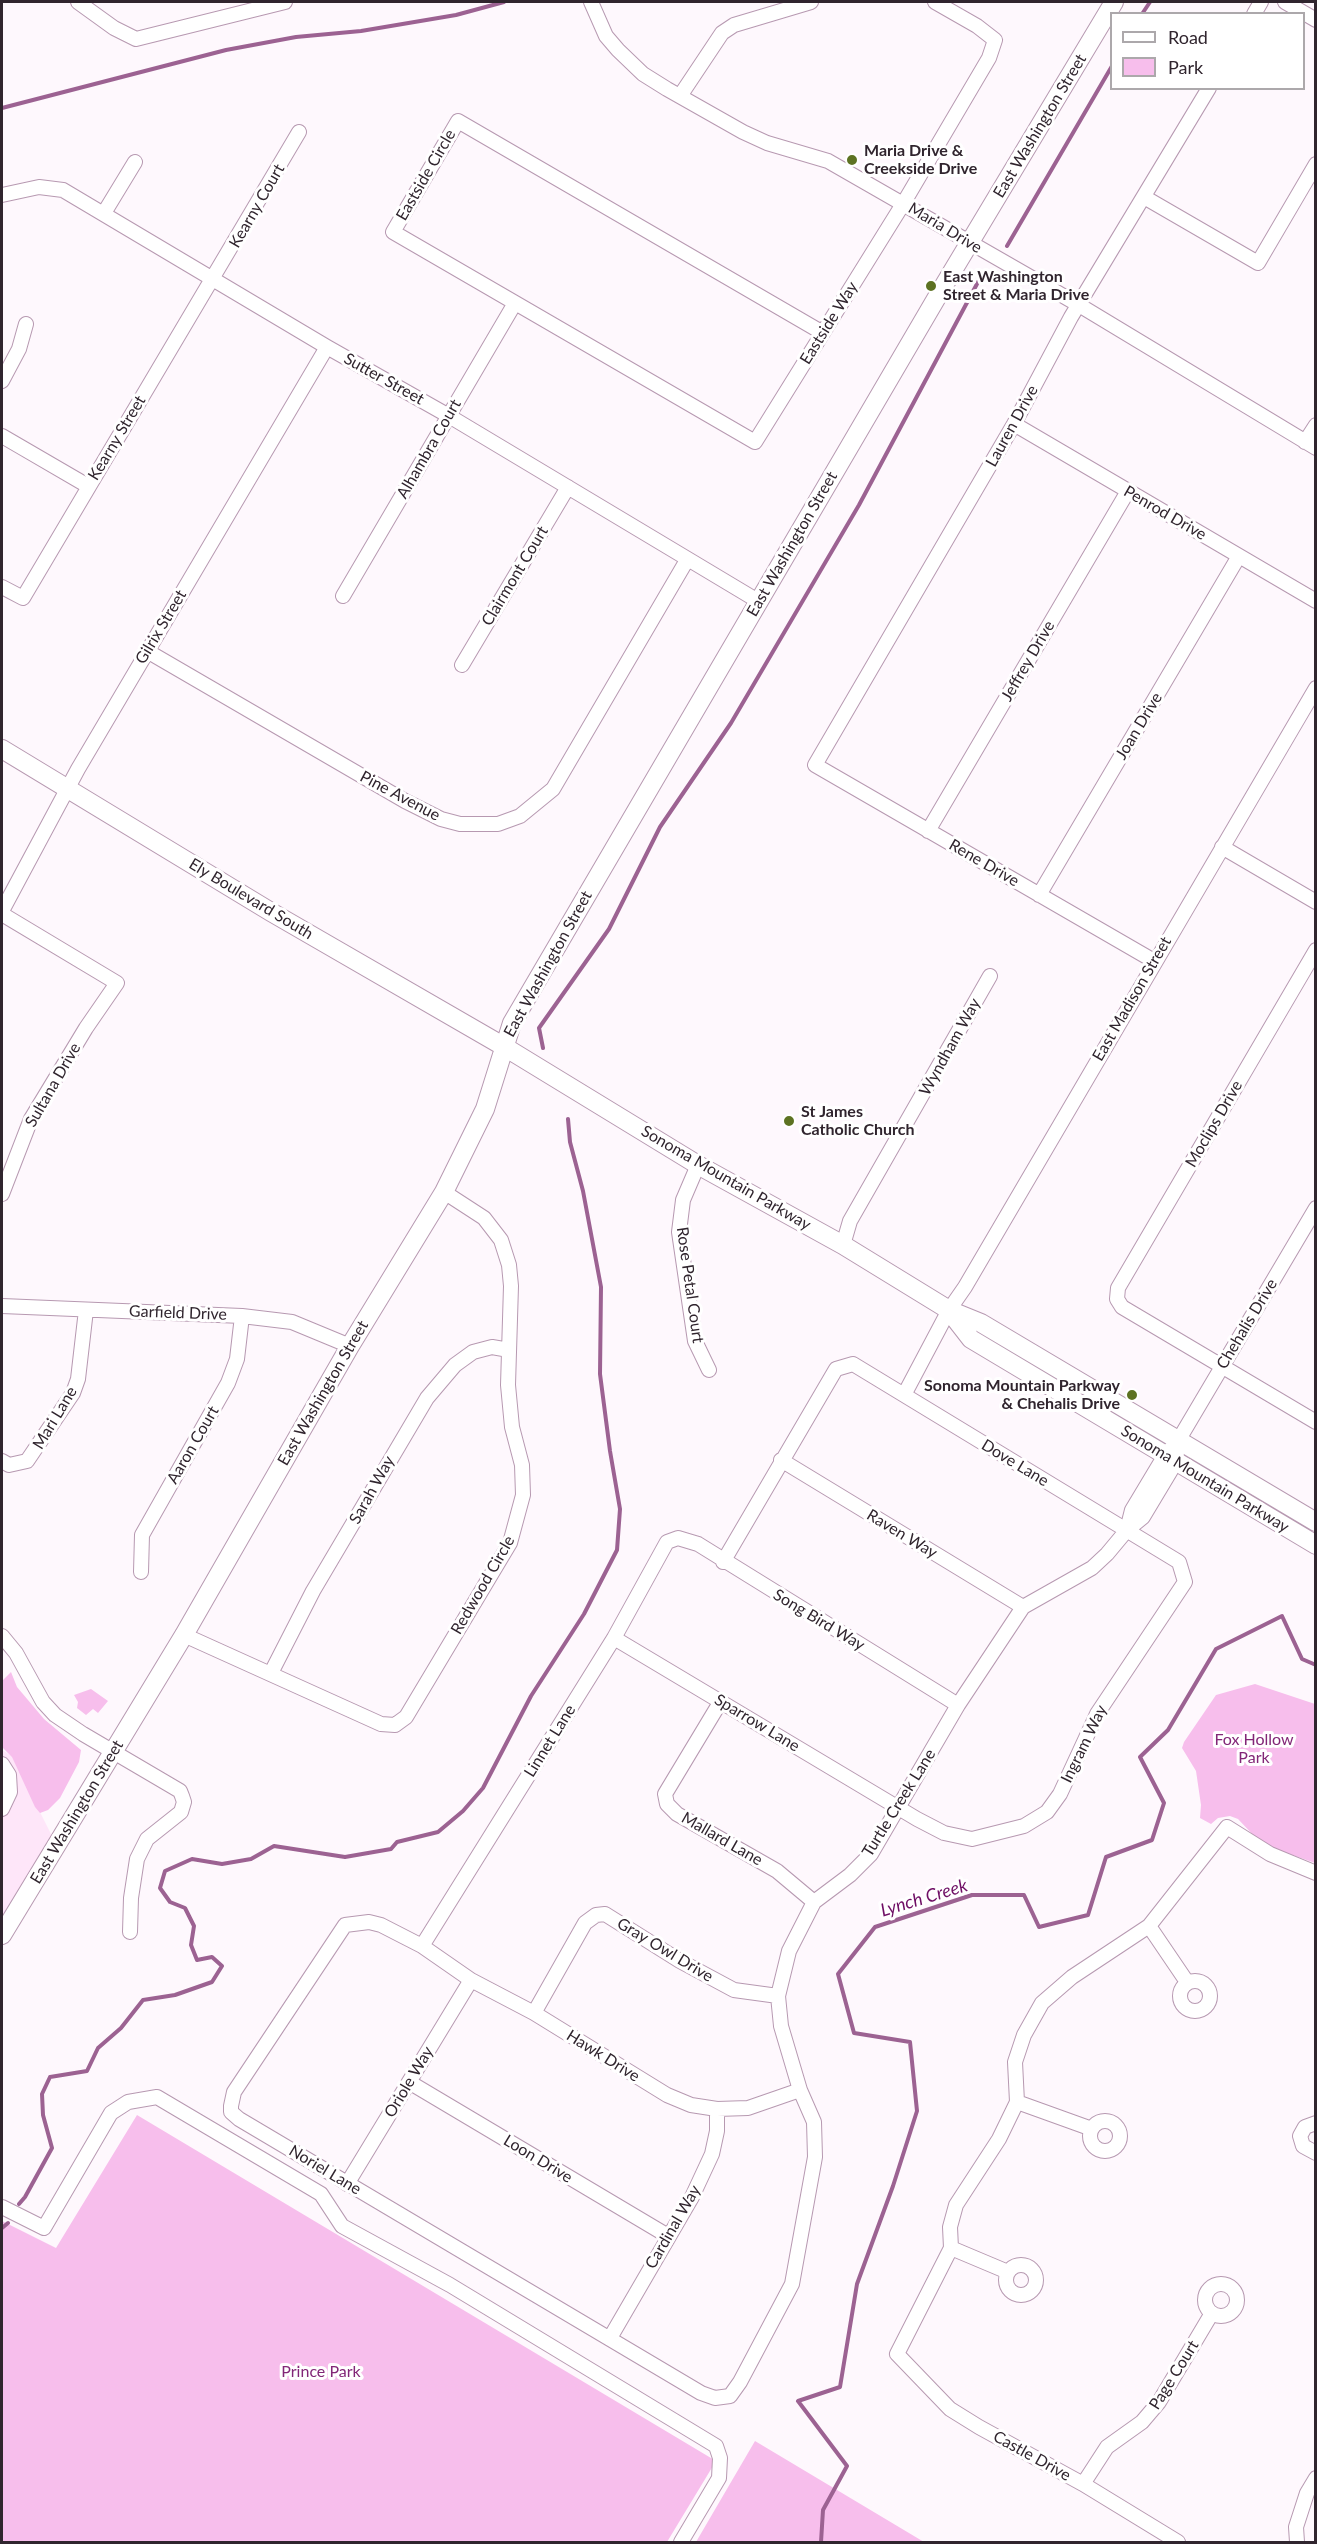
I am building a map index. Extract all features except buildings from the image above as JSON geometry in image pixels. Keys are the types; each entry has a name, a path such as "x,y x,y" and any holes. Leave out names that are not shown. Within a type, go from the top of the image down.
{"main road":[{"name":"East Washington Street","path":"2,1935 184,1635 350,1346 444,1192 485,1109 512,1023 1114,2"},
{"name":"Ely Boulevard South","path":"2,749 271,912 503,1046"},
{"name":"Sonoma Mountain Parkway","path":"503,1046 698,1165 843,1245 949,1310 981,1323 1316,1522"},
{"name":"Sonoma Mountain Parkway","path":"949,1310 971,1339 1316,1545"}],"street":[{"path":"78,2 114,28 136,39 285,2"},
{"name":"Maria Drive","path":"591,2 606,36 643,74 743,132 767,143 828,161 1079,305 1310,445"},
{"path":"680,96 722,33 734,25 811,2"},
{"name":"Eastside Way","path":"755,442 903,204 989,58 995,40 977,26 935,2"},
{"path":"1284,2 1302,12"},
{"name":"Lauren Drive","path":"815,765 1014,424 1079,305 1208,90"},
{"name":"Eastside Circle","path":"755,442 393,232 458,121 823,333"},
{"name":"Kearny Court","path":"214,279 299,132"},
{"path":"104,213 135,162"},
{"path":"1144,197 1258,262 1316,164"},
{"name":"Sutter Street","path":"2,195 39,188 63,190 759,601"},
{"name":"Kearny Street","path":"2,587 23,598 214,279"},
{"name":"Alhambra Court","path":"343,596 515,303"},
{"path":"2,381 19,349 26,324"},
{"name":"Gilrix Street","path":"2,913 68,788 327,347"},
{"name":"Penrod Drive","path":"1014,424 1316,601"},
{"path":"1310,445 1316,425"},
{"path":"2,435 88,486"},
{"name":"Clairmont Court","path":"462,665 568,487"},
{"name":"Jeffrey Drive","path":"928,831 1128,491"},
{"name":"Joan Drive","path":"1040,895 1239,556"},
{"name":"Pine Avenue","path":"147,651 405,801 441,819 460,824 498,824 520,816 553,789 687,560"},
{"name":"East Madison Street","path":"949,1310 965,1287 1316,688"},
{"name":"Rene Drive","path":"815,765 1154,961"},
{"path":"1222,847 1316,902"},
{"name":"Sultana Drive","path":"2,913 117,982 31,1119 2,1194"},
{"name":"Moclips Drive","path":"1223,1365 1122,1306 1116,1299 1118,1288 1316,950"},
{"name":"Wyndham Way","path":"843,1245 850,1221 990,976"},
{"name":"Rose Petal Court","path":"698,1165 683,1200 679,1232 695,1341 709,1370"},
{"name":"Redwood Circle","path":"184,1635 381,1724 395,1725 406,1717 510,1544 518,1521 523,1495 522,1465 512,1427 508,1385 511,1286 509,1264 501,1240 484,1218 444,1192"},
{"name":"Chehalis Drive","path":"1178,1441 1316,1208"},
{"name":"Garfield Drive","path":"2,1306 242,1316 292,1323 350,1346"},
{"name":"Mari Lane","path":"2,1461 9,1465 27,1461 73,1393 78,1379 86,1310"},
{"path":"723,1562 836,1369 852,1364 904,1395 949,1310"},
{"name":"Aaron Court","path":"141,1572 142,1535 228,1383 237,1359 242,1316"},
{"name":"Sarah Way","path":"271,1673 313,1591 427,1398 455,1365 473,1352 492,1347 509,1350"},
{"path":"1223,1365 1316,1422"},
{"name":"Dove Lane","path":"904,1395 1127,1530"},
{"name":"Turtle Creek Lane","path":"610,2338 701,2393 715,2398 730,2396 740,2382 792,2284 815,2157 814,2122 800,2090 781,2026 778,1996 789,1951 814,1902 850,1875 871,1854 958,1705 1023,1607 1092,1568 1127,1530 1132,1510 1170,1459 1178,1441"},
{"name":"Raven Way","path":"781,1461 1023,1607"},
{"name":"Ingram Way","path":"899,1808 944,1833 972,1839 1024,1826 1047,1812 1060,1794 1097,1714 1185,1582 1179,1562 1127,1530"},
{"name":"Song Bird Way","path":"678,1538 698,1544 723,1562 958,1705"},
{"name":"Linnet Lane","path":"422,1946 615,1638 667,1542 678,1538"},
{"path":"2,1636 16,1653 49,1709 83,1734 180,1791 184,1802 181,1812 147,1839 137,1859 131,1899 130,1932"},
{"name":"Sparrow Lane","path":"615,1638 899,1808"},
{"name":"Mallard Lane","path":"721,1701 665,1794 667,1804 677,1814 777,1871 814,1902"},
{"path":"2,1764 9,1775 10,1792 2,1809"},
{"path":"1008,2272 951,2248 950,2227 956,2205 999,2139 1017,2102 1015,2062 1024,2035 1042,2003 1072,1977 1149,1926 1227,1827 1270,1854 1316,1873"},
{"name":"Gray Owl Drive","path":"534,2013 585,1923 596,1915 605,1914 680,1961 734,1990 778,1996"},
{"name":"Hawk Drive","path":"345,1925 369,1922 381,1924 422,1946 471,1980 534,2013 667,2096 691,2105 717,2109 748,2108 800,2090"},
{"name":"Noriel Lane","path":"345,1925 234,2092 231,2112 347,2184 610,2338"},
{"path":"1149,1926 1188,1982"},
{"name":"Oriole Way","path":"347,2184 471,1980"},
{"name":"Loon Drive","path":"409,2082 668,2236"},
{"path":"2,2207 44,2228 111,2113 128,2102 157,2097 321,2194 342,2226 450,2285 716,2446 720,2458 718,2478 681,2542"},
{"path":"1017,2102 1092,2129"},
{"name":"Cardinal Way","path":"610,2338 692,2198 712,2154 717,2131 717,2109"},
{"path":"1316,2122 1305,2127 1300,2136 1303,2146 1316,2153"},
{"name":"Castle Drive","path":"951,2248 897,2354 950,2409 978,2427 1083,2484 1178,2542"},
{"name":"Page Court","path":"1083,2484 1107,2447 1142,2422 1160,2402 1212,2313"},
{"path":"1297,2542 1296,2527 1307,2493 1316,2478"}],"shaded area":[{"path":"2,1750 12,1756 52,1836 2,1921"}],"green space":[{"path":"11,1672 17,1687 44,1719 81,1750 79,1762 60,1798 48,1810 40,1813 12,1757 2,1747 2,1681"},
{"name":"Fox Hollow Park","path":"1255,1684 1315,1704 1315,1863 1270,1847 1257,1839 1238,1819 1230,1816 1218,1818 1211,1824 1200,1818 1201,1805 1196,1771 1182,1748 1184,1742 1216,1695"},
{"path":"91,1689 108,1701 98,1713 93,1709 86,1715 77,1708 78,1702 74,1695"},
{"name":"Prince Park","path":"137,2115 716,2461 667,2542 2,2542 2,2221 56,2248"},
{"path":"755,2441 924,2542 696,2542"}],"waterway":[{"path":"2,108 226,50 296,37 361,31 456,15 504,2"},
{"path":"1143,12 1150,2"},
{"path":"1007,246 1110,69"},
{"path":"543,1048 539,1028 609,929 660,827 731,723 859,505 978,282 986,274"},
{"path":"19,2204 52,2148 43,2115 42,2094 50,2077 87,2071 98,2048 121,2028 143,2000 175,1995 212,1982 222,1966 212,1957 197,1960 191,1945 194,1926 185,1908 170,1902 160,1888 165,1871 192,1859 222,1864 251,1859 274,1846 345,1857 391,1849 397,1842 438,1832 463,1811 483,1788 531,1696 584,1614 617,1550 620,1509 600,1374 601,1287 583,1191 570,1142 568,1119"},
{"name":"Lynch Creek","path":"821,2542 823,2510 847,2466 798,2401 840,2387 857,2284 893,2186 917,2111 910,2042 854,2033 838,1974 875,1927 972,1895 1024,1895 1039,1927 1088,1915 1106,1857 1152,1840 1164,1803 1140,1757 1168,1730 1216,1649 1282,1616 1302,1659 1316,1665"},
{"path":"2,2228 8,2223"}],"place":[{"name":"Maria Drive & Creekside Drive","path":"852,160"},
{"name":"East Washington Street & Maria Drive","path":"931,286"},
{"name":"St James Catholic Church","path":"789,1121"},
{"name":"Sonoma Mountain Parkway & Chehalis Drive","path":"1132,1395"}]}
